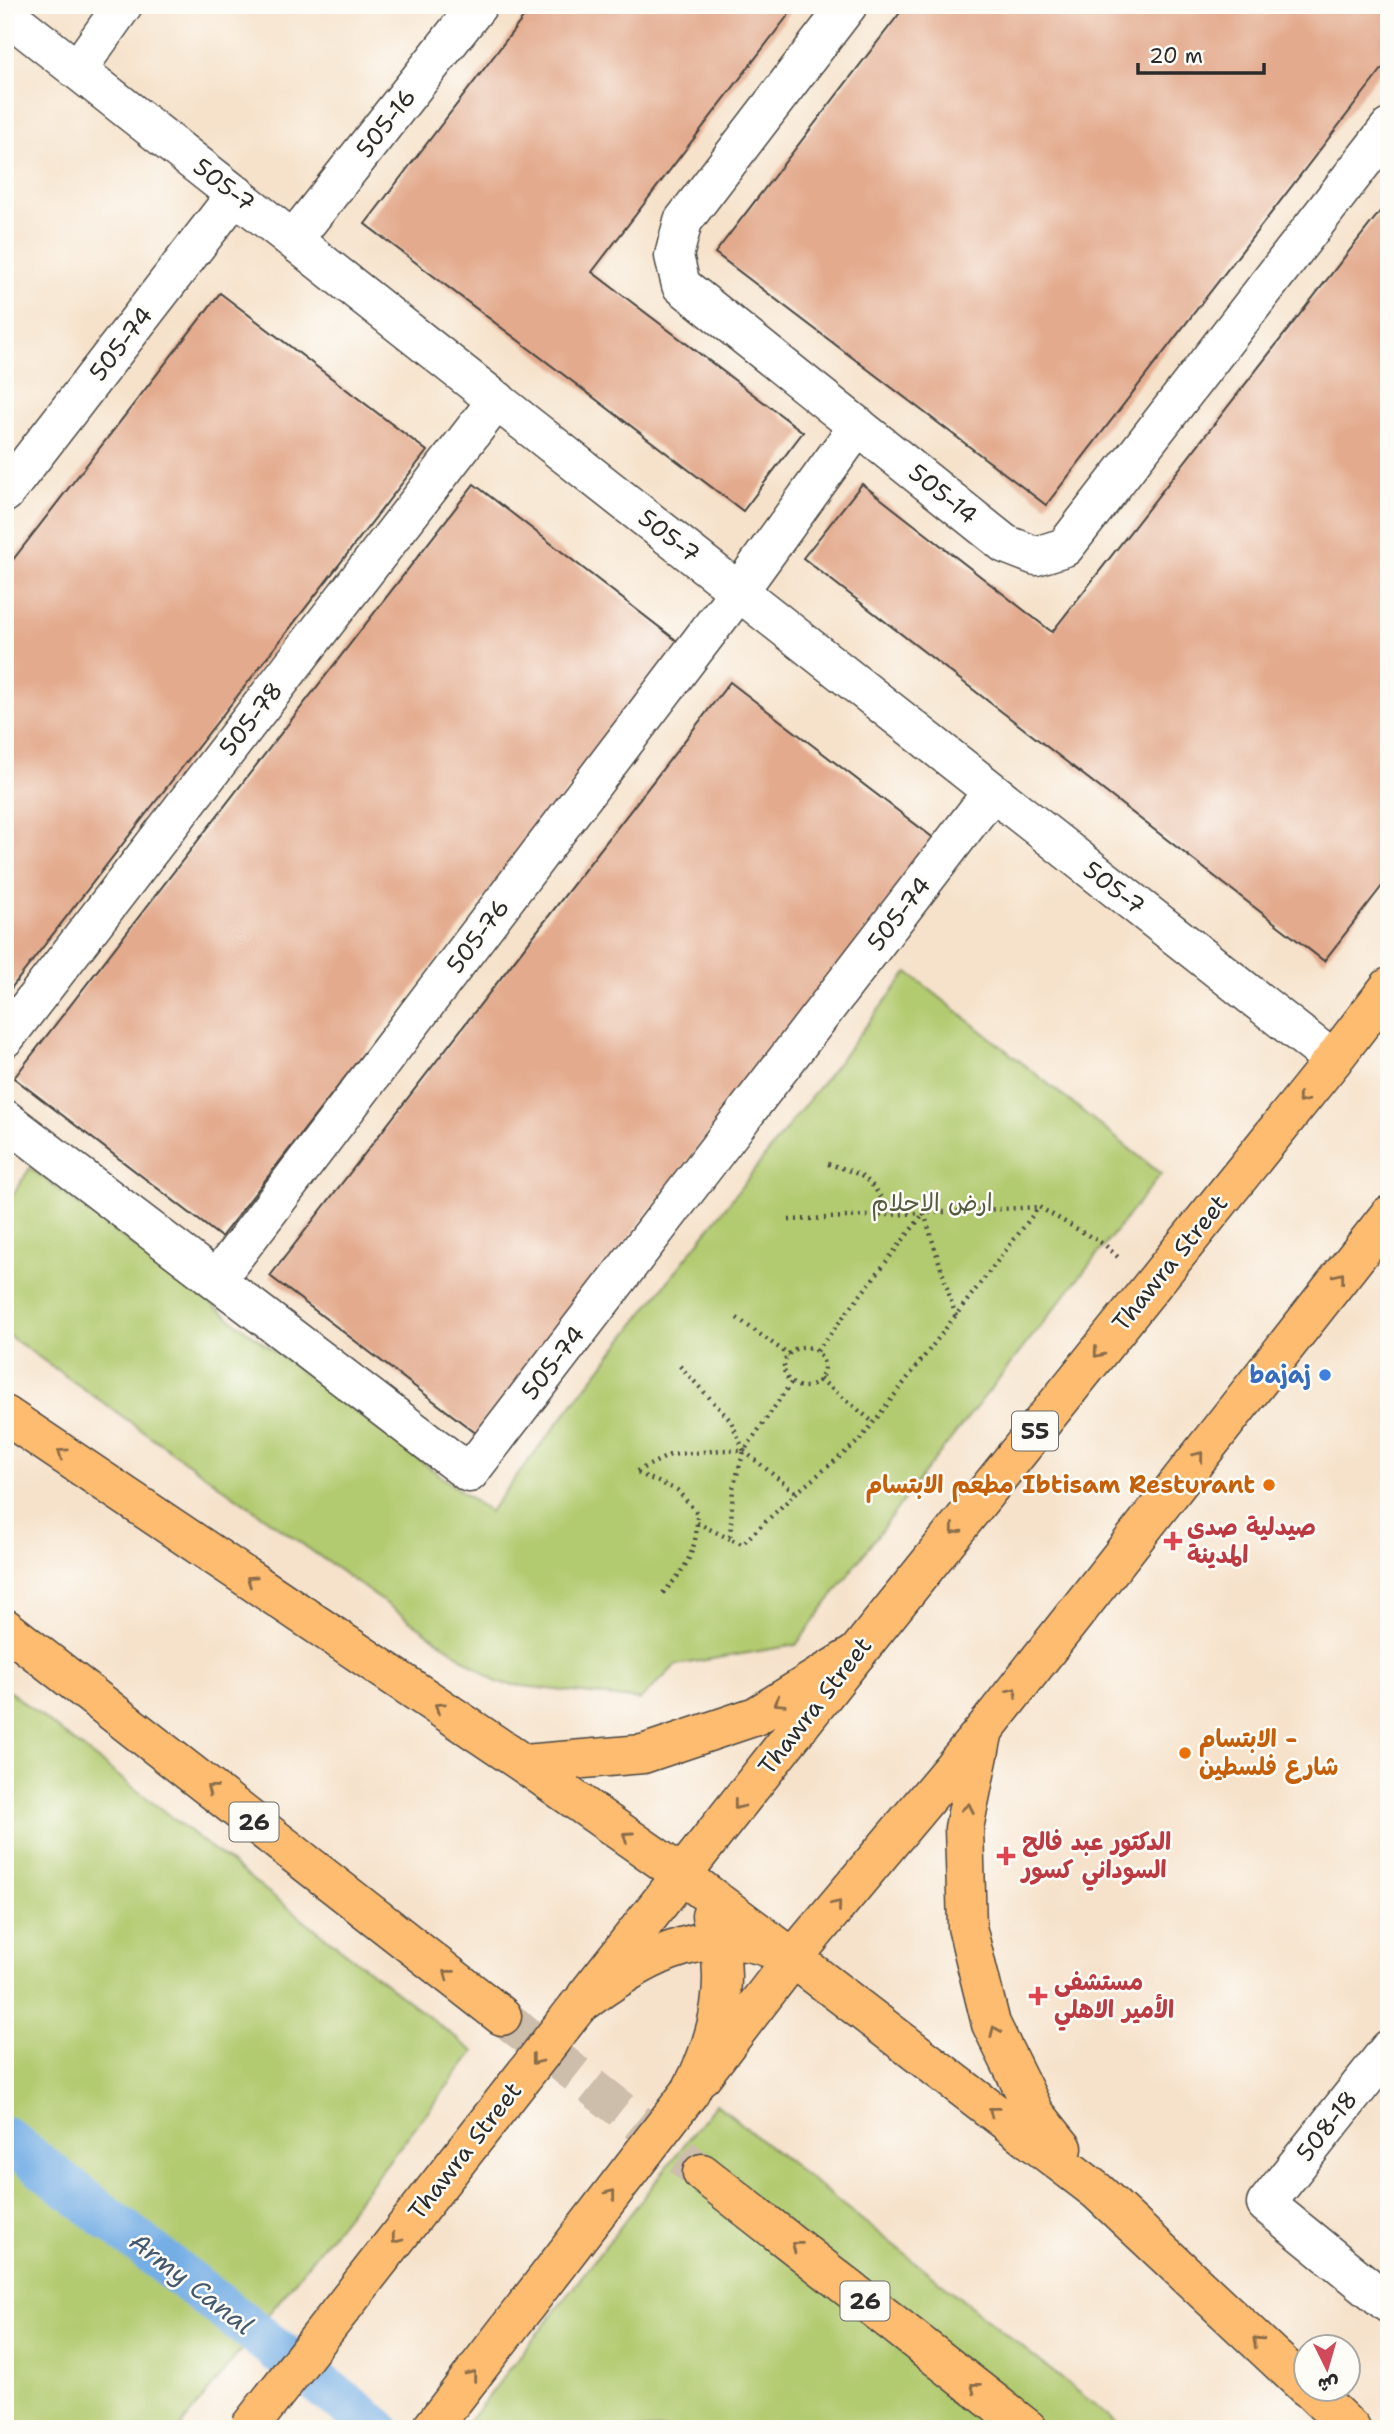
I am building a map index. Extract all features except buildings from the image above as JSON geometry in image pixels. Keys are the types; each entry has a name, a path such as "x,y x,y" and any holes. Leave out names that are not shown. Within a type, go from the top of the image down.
{"main road":[{"name":"Thawra Street","path":"248,2429 857,1653 1389,988"},
{"path":"431,2429 793,1958 984,1730 1389,1215"},
{"path":"5,1415 524,1764 672,1889 793,1958 1097,2191 1292,2374"},
{"name":"26","path":"5,1628 502,2016"},
{"path":"524,1764 643,1754 668,1746 756,1716 857,1653"},
{"path":"984,1730 964,1828 967,1927 991,2024 1029,2102 1097,2191"},
{"path":"672,1889 701,1896 712,1917 722,2000 705,2065 690,2091"},
{"path":"578,2006 620,1975 653,1958 716,1942 746,1940 793,1958"},
{"name":"26","path":"702,2174 1028,2429"},
{"path":"1322,2402 1351,2429"}],"street":[{"path":"77,70 123,5"},
{"name":"505-16","path":"293,240 478,5"},
{"name":"505-14","path":"848,5 683,221 674,256 681,285 1005,544 1036,556 1065,547 1389,128"},
{"name":"505-7","path":"5,13 1333,1060"},
{"name":"505-74","path":"5,494 236,194"},
{"name":"505-78","path":"5,1038 496,400"},
{"name":"505-76","path":"216,1280 739,591 858,426"},
{"name":"505-74","path":"5,1119 469,1473 992,792"},
{"name":"508-18","path":"1389,2049 1266,2204 1389,2304"}],"path":[{"path":"828,1164 851,1171 872,1183 891,1214"},
{"path":"789,1220 1040,1207 1105,1245 1151,1286"},
{"path":"697,1523 742,1544 796,1493 860,1440 1040,1207"},
{"path":"924,1213 956,1317"},
{"path":"817,1352 924,1213"},
{"path":"737,1318 789,1355"},
{"path":"806,1347 817,1352 824,1362 823,1375 815,1385 803,1388 791,1383 784,1373 785,1360 793,1350 806,1347"},
{"path":"678,1364 731,1421 744,1451 796,1493"},
{"path":"820,1379 873,1422"},
{"path":"730,1538 733,1488 744,1451 791,1383"},
{"path":"663,1593 682,1574 696,1539 697,1513 677,1490 635,1472 670,1455 722,1450 744,1451"}],"green space":[{"name":"ارض الاحلام","path":"908,972 1161,1174 920,1478 796,1645 676,1665 640,1700 498,1683 5,1333 5,1207 30,1168 489,1512"},
{"path":"5,1688 474,2052 179,2429 5,2429"},
{"path":"716,2104 1125,2429 463,2429"}],"waterway":[{"name":"Army Canal","path":"5,2138 378,2429"}],"tunnel":[{"path":"502,2016 702,2173"}],"place":[{"name":"bajaj","path":"1325,1375"},
{"name":"مطعم الابتسام Ibtisam Resturant","path":"1269,1485"},
{"name":"صيدلية صدى المدينة","path":"1173,1541"},
{"name":"الابتسام - شارع فلسطين","path":"1185,1753"},
{"name":"الدكتور عبد فالح السوداني كسور","path":"1006,1856"},
{"name":"مستشفى الأمير الاهلي","path":"1038,1996"}]}
